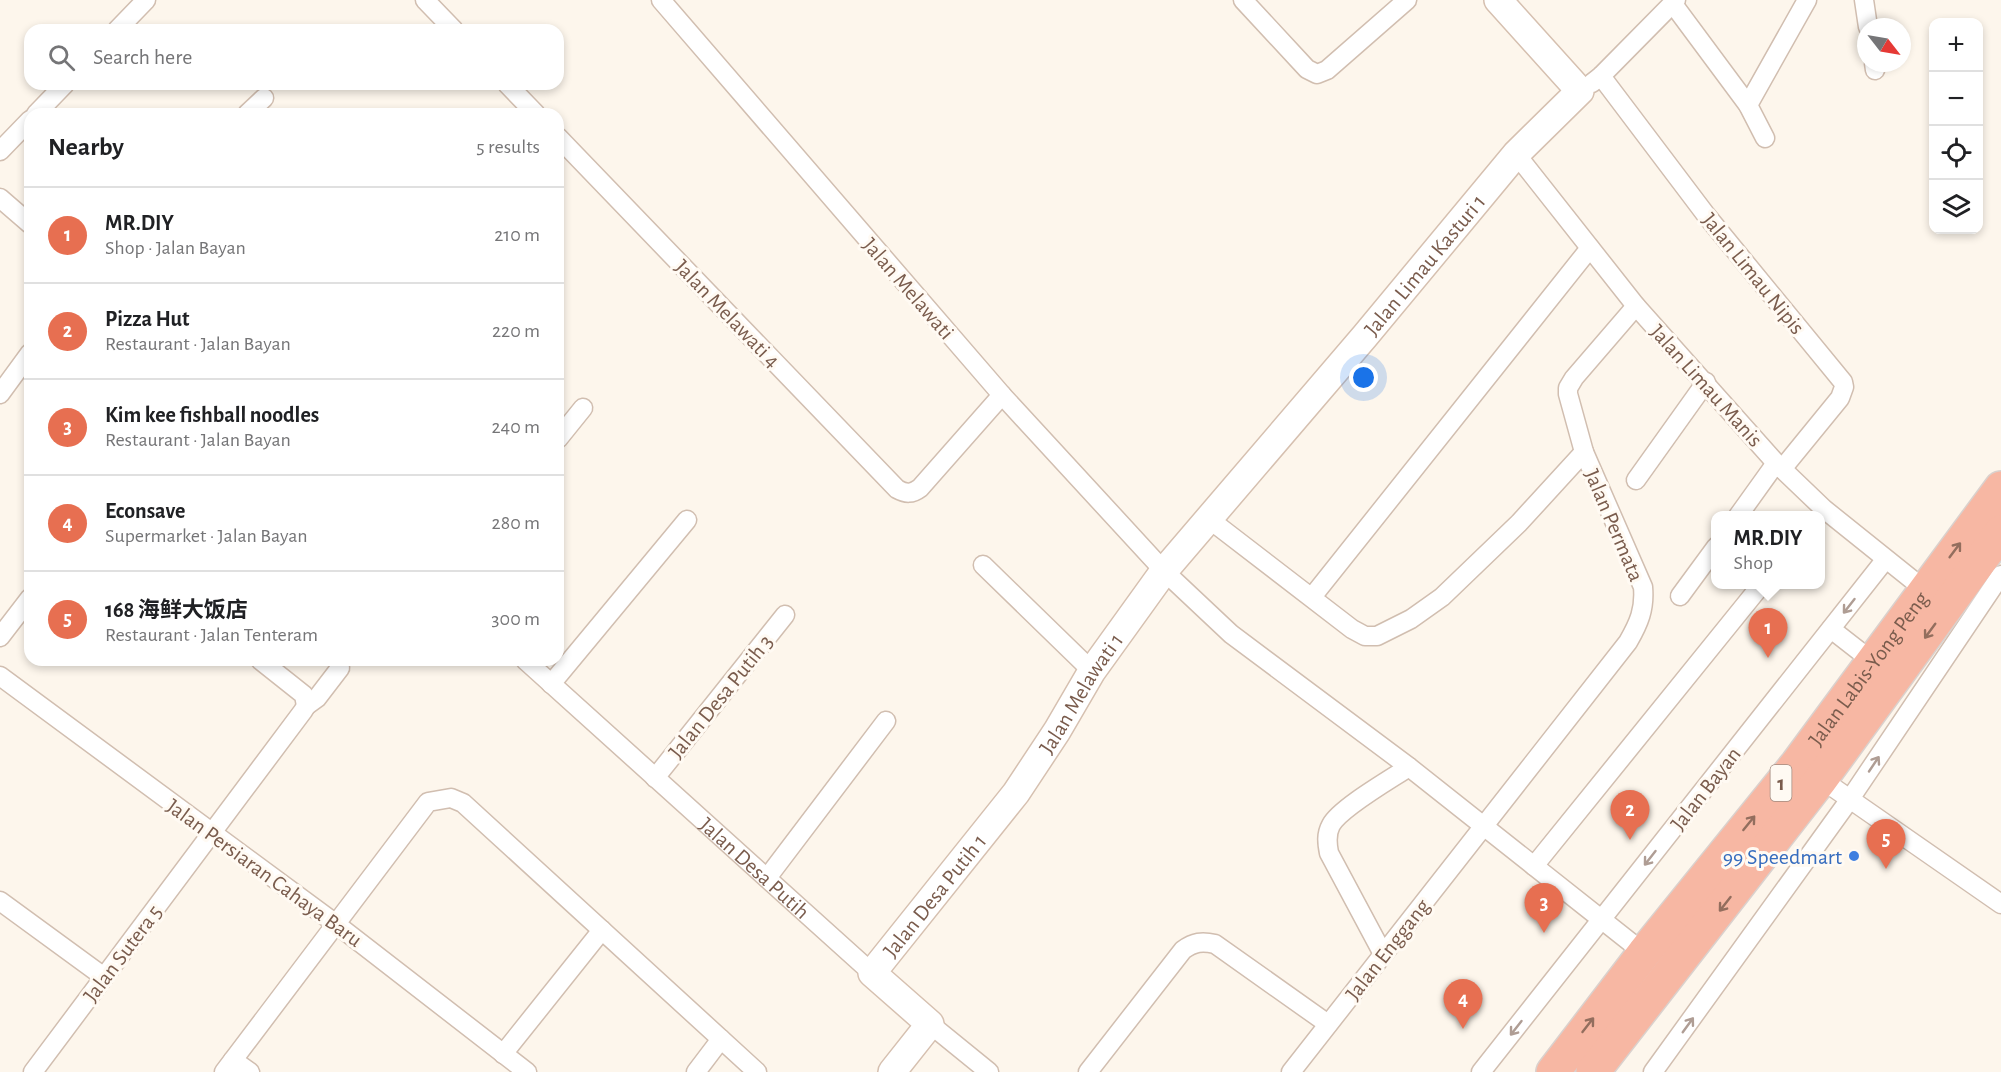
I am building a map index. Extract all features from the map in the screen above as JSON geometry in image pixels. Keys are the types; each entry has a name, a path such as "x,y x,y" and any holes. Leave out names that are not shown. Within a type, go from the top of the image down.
{"highway":[{"name":"Jalan Labis-Yong Peng","path":"1553,1072 1644,953 1797,764 2001,488"},
{"name":"Jalan Labis-Yong Peng","path":"1593,1072 1997,557"}],"street":[{"path":"123,24 146,0"},
{"path":"425,0 448,24"},
{"name":"Jalan Melawati","path":"661,0 1002,396 1164,571 1231,634 1409,767 1644,953"},
{"path":"1243,0 1307,69 1317,74 1323,74 1407,0"},
{"path":"1498,0 1591,83 1674,2 1748,105 1765,138"},
{"path":"1748,105 1807,0"},
{"path":"1864,0 1867,18"},
{"name":"Jalan Limau Kasturi 1","path":"1164,571 1365,336 1516,154 1591,83"},
{"name":"Jalan Limau Nipis","path":"1591,83 1709,218 1843,382 1844,387 1840,398 1742,511"},
{"path":"42,108 59,90"},
{"path":"513,90 530,108"},
{"path":"254,108 264,98"},
{"path":"0,151 24,126"},
{"name":"Jalan Melawati 4","path":"564,143 897,489 909,493 920,488 1002,396"},
{"name":"Jalan Limau Manis","path":"1516,154 1627,295 1820,511"},
{"path":"0,198 24,219"},
{"path":"1322,605 1590,248"},
{"name":"Jalan Permata","path":"1484,826 1629,642 1642,615 1643,587 1584,452 1569,400 1568,388 1627,295"},
{"path":"0,394 24,361"},
{"path":"1636,480 1706,382"},
{"path":"564,432 583,408"},
{"path":"1209,519 1352,629 1365,636 1377,636 1411,619 1442,597 1519,523 1584,452"},
{"name":"Jalan Limau Manis","path":"1825,515 1925,590"},
{"path":"551,684 687,520"},
{"path":"1680,596 1711,554"},
{"path":"1653,1072 1851,799 1997,557"},
{"name":"Jalan Bayan","path":"1481,1072 1885,560"},
{"path":"983,565 1092,671"},
{"name":"Jalan Melawati 1","path":"996,817 1037,763 1092,671 1164,571"},
{"path":"1534,866 1759,589"},
{"path":"0,637 24,606"},
{"name":"Jalan Desa Putih 3","path":"655,777 785,615"},
{"path":"1831,629 1872,661"},
{"path":"268,666 301,691 306,700 306,706"},
{"name":"Jalan Desa Putih","path":"532,666 872,973 989,1072"},
{"name":"Jalan Sutera 5","path":"33,1072 306,706 317,698 340,668"},
{"name":"Jalan Persiaran Cahaya Baru","path":"0,676 336,924 527,1072"},
{"path":"767,878 886,721"},
{"path":"1383,954 1329,853 1328,831 1342,812 1409,767"},
{"path":"1821,780 2001,904"},
{"path":"250,1072 228,1066 428,802 451,798 463,803 756,1072"},
{"name":"Jalan Desa Putih 1","path":"872,973 996,817"},
{"name":"Jalan Enggang","path":"1291,1072 1484,826"},
{"path":"0,902 104,977"},
{"path":"503,1054 602,930"},
{"path":"1088,1072 1183,950 1193,943 1215,944 1328,1024"},
{"path":"892,1072 930,1024"},
{"path":"696,1072 721,1039"}],"place":[{"name":"MR.DIY","path":"1768,658"},
{"name":"Pizza Hut","path":"1630,840"},
{"name":"99 Speedmart","path":"1854,856"},
{"name":"168 海鲜大饭店","path":"1886,869"},
{"name":"Kim kee fishball noodles","path":"1544,933"},
{"name":"Econsave","path":"1463,1029"}]}
